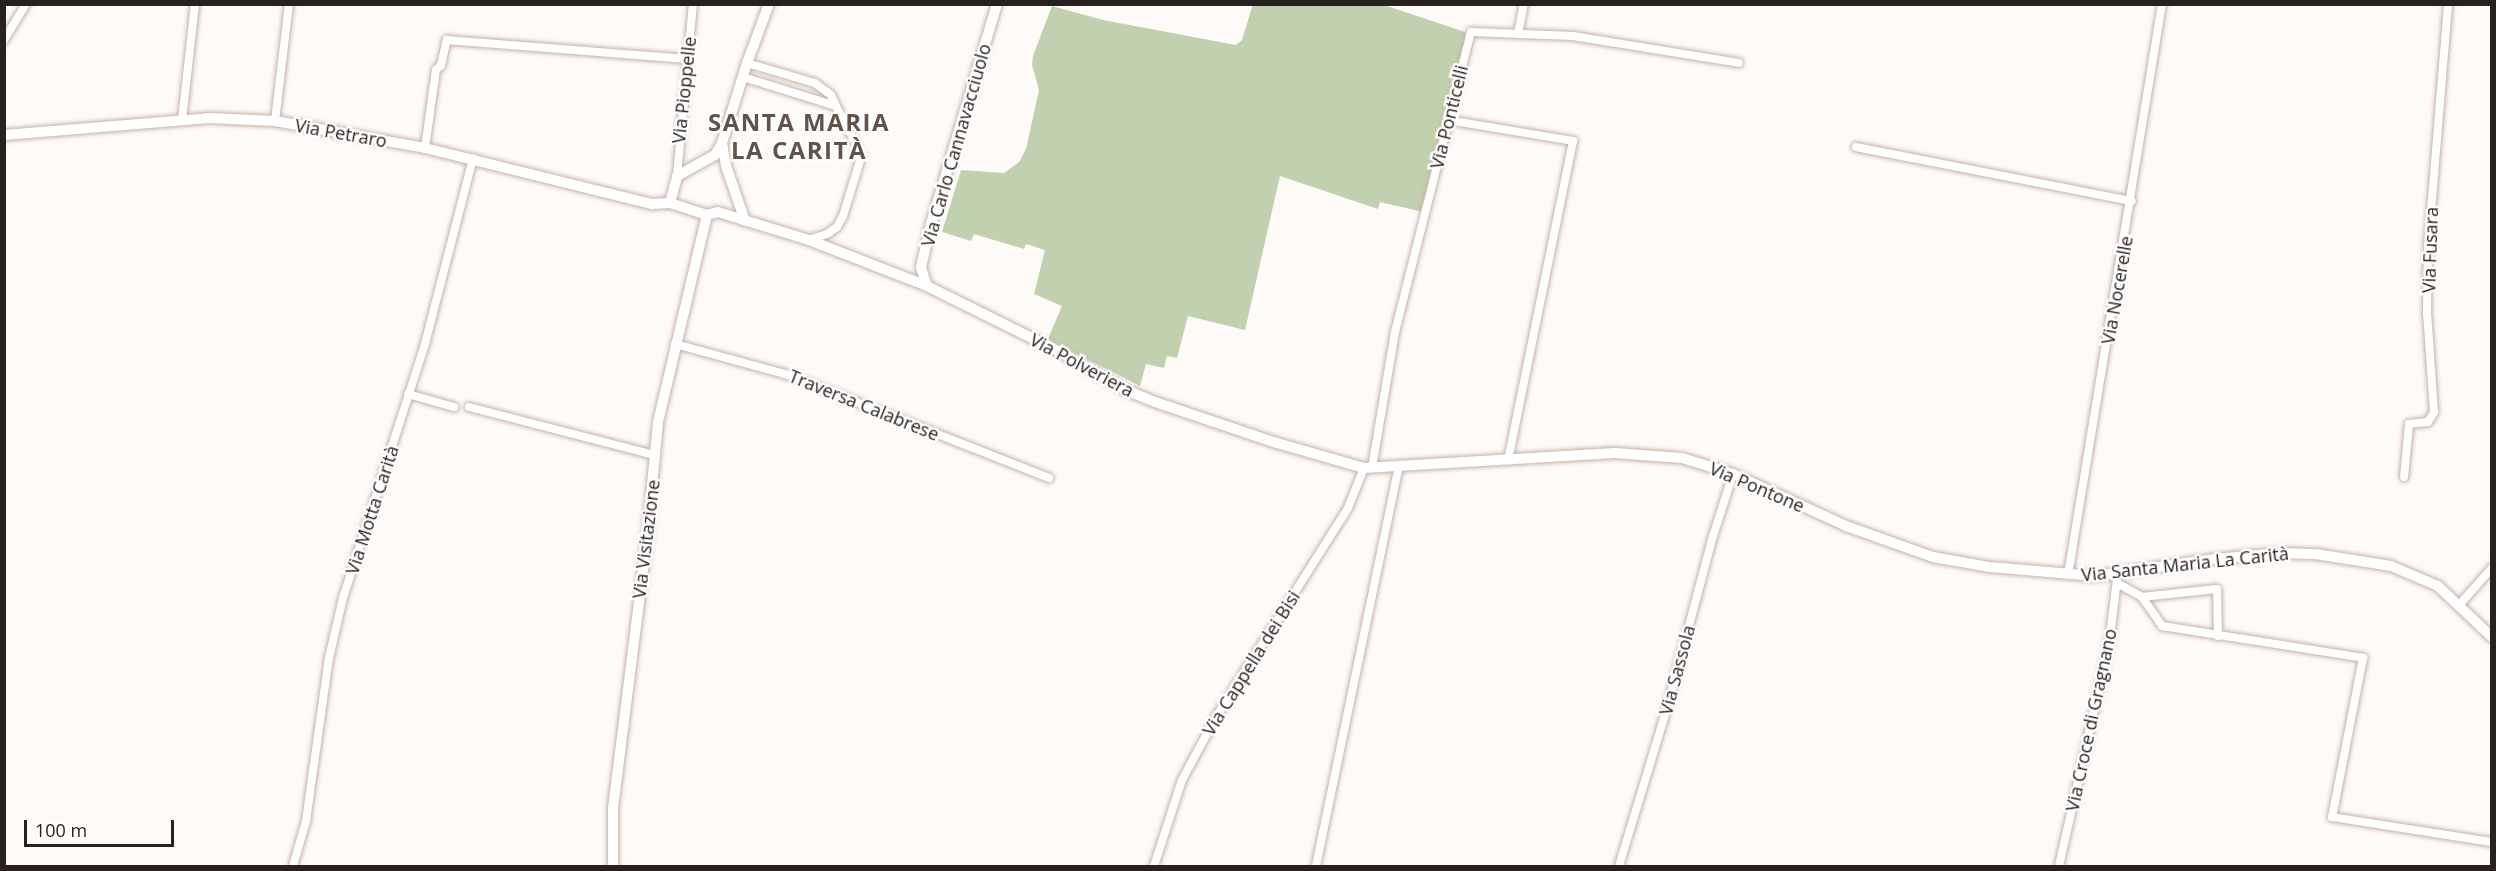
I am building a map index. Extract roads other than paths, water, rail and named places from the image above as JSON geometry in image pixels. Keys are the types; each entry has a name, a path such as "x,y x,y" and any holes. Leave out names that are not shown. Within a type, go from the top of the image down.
{"street":[{"path":"4,40 26,4"},
{"path":"182,120 195,4"},
{"path":"275,121 289,4"},
{"name":"Via Pioppelle","path":"677,176 686,59 693,4"},
{"path":"670,203 677,176 715,155 722,143 747,63 769,4"},
{"name":"Via Carlo Cannavacciuolo","path":"927,286 921,267 931,224 997,4"},
{"path":"1518,34 1524,4"},
{"name":"Via Nocerelle","path":"2068,575 2132,201 2162,4"},
{"name":"Via Fusara","path":"2404,477 2409,424 2427,422 2434,412 2427,313 2428,248 2448,4"},
{"name":"Via Ponticelli","path":"1368,468 1395,332 1471,32 1573,36 1739,63"},
{"path":"425,148 436,70 441,65 447,40 686,59"},
{"path":"722,143 726,166 745,221 809,240 827,234 837,227 843,216 860,161 856,144 831,95 815,83 747,63"},
{"path":"743,77 836,106"},
{"name":"Via Petraro","path":"4,135 182,120 275,121 473,158 652,204 670,203 707,215 718,212 745,221"},
{"path":"1449,120 1573,141 1508,459"},
{"path":"1856,147 2132,201"},
{"name":"Via Motta Carità","path":"293,867 306,821 329,658 344,598 431,323 473,158"},
{"name":"Via Visitazione","path":"613,867 613,808 647,539 658,422 707,215"},
{"name":"Via Polveriera","path":"809,240 927,286 1033,338 1137,395 1277,443 1368,468"},
{"path":"905,277 921,267"},
{"name":"Traversa Calabrese","path":"675,344 785,374 1049,478"},
{"path":"408,394 454,407"},
{"path":"469,407 654,455"},
{"name":"Via Pontone","path":"1368,468 1615,453 1682,458 1733,474 1846,526 1933,556 1989,567 2068,575"},
{"path":"1316,867 1398,466"},
{"name":"Via Cappella dei Bisi","path":"1154,867 1182,780 1216,717 1348,507 1368,468"},
{"name":"Via Sassola","path":"1619,867 1669,701 1713,536 1733,474"},
{"name":"Via Santa Maria La Carità","path":"2068,575 2117,578 2214,559 2282,553 2316,554 2358,560 2410,572 2438,586 2460,604 2492,637"},
{"path":"2460,604 2492,568"},
{"path":"2117,578 2142,597 2162,626 2364,658 2332,817 2492,842"},
{"name":"Via Croce di Gragnano","path":"2059,867 2109,645 2117,578"},
{"path":"2142,597 2217,589 2218,636"}],"district":[{"name":"SANTA MARIA LA CARITÀ","path":"799,136"}]}
